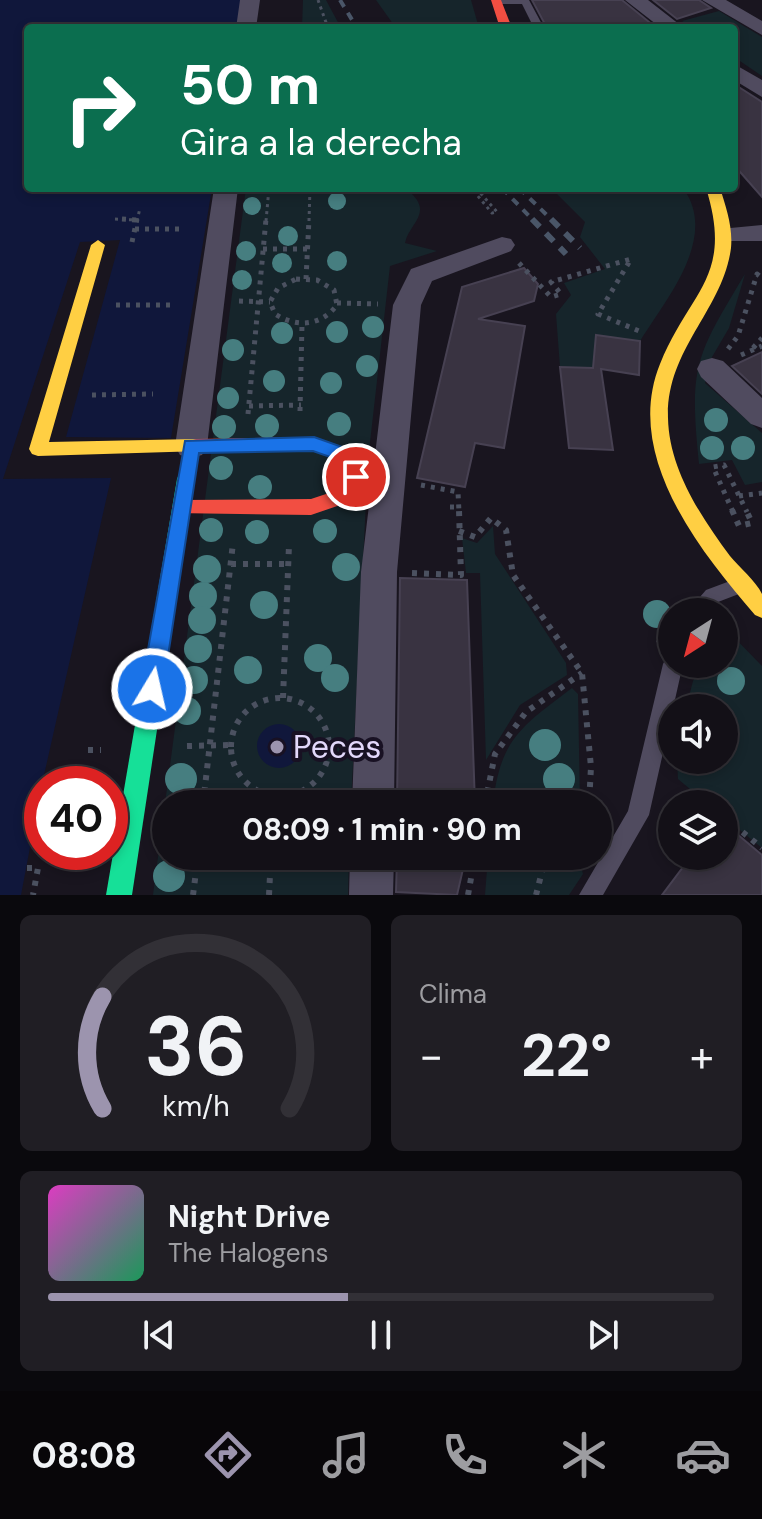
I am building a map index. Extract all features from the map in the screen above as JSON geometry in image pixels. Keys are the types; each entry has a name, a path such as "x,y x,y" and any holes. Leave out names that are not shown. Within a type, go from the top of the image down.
{"street":[{"path":"247,24 250,0"},
{"path":"496,0 505,24"},
{"path":"635,0 668,24"},
{"path":"712,0 762,29"},
{"path":"738,73 762,90"},
{"path":"119,895 191,446 225,192"},
{"path":"715,192 728,214 729,235 720,269 671,355 660,394 659,432 688,507 740,585 762,609"},
{"path":"729,235 762,233"},
{"path":"98,245 38,449 314,444 342,454 372,478"},
{"path":"373,790 379,572 372,478 407,305 421,275 502,245"},
{"path":"712,369 762,416"},
{"path":"181,508 291,508 328,504 372,478"},
{"path":"371,895 372,870"}],"lane":[{"path":"496,0 525,1 537,24"},
{"path":"710,598 740,585"},
{"path":"590,895 638,815 670,678"}],"path":[{"path":"318,0 327,24"},
{"path":"306,279 310,192"},
{"path":"477,195 492,213 497,212 480,192"},
{"path":"135,229 184,229"},
{"path":"502,245 551,297 561,294 551,282 631,259 598,314 648,335 654,327"},
{"path":"263,249 307,249"},
{"path":"738,336 757,274 762,278"},
{"path":"306,279 327,284 334,290 337,303 325,319 302,324 282,319 275,314 270,302 273,294 286,283 306,279"},
{"path":"257,301 270,302"},
{"path":"337,303 407,305"},
{"path":"115,305 171,305"},
{"path":"762,338 750,351 762,346"},
{"path":"92,395 153,394"},
{"path":"249,406 301,405"},
{"path":"713,467 724,465 752,523"},
{"path":"372,478 458,492 456,563 461,575 422,573"},
{"path":"739,496 762,493"},
{"path":"450,507 459,507"},
{"path":"459,531 475,537 491,518 506,530 513,575 582,673 591,767 590,790"},
{"path":"231,564 289,564"},
{"path":"488,790 495,754 526,712 582,673"},
{"path":"252,790 242,784 233,770 230,745 239,721 266,701 298,701 322,718 330,747 318,776 301,790"},
{"path":"175,747 230,745"},
{"path":"738,828 762,848"},
{"path":"33,895 38,870"},
{"path":"193,895 196,870"},
{"path":"269,895 270,870"},
{"path":"468,895 472,870"},
{"path":"536,895 542,870"}],"shaded area":[{"path":"303,0 326,0 339,24 302,24"},
{"path":"376,0 471,0 478,24 393,24"},
{"path":"719,11 762,37 762,76 738,60 738,24 686,24 682,21"},
{"path":"245,192 415,192 412,194 418,201 420,213 405,243 437,251 390,266 368,460 352,790 167,790"},
{"path":"555,192 685,192 693,207 695,227 685,267 640,341 596,336 593,368 560,367 556,314 571,295 564,283 605,269 580,237 585,222"},
{"path":"745,274 729,328 712,357 705,383 762,433 762,482 745,485 732,460 699,464 695,405 696,383 706,345"},
{"path":"493,526 495,554 566,663 567,675 520,705 486,760 480,573 466,573 462,538 477,543"},
{"path":"738,641 762,666 762,848 738,828 738,790 691,790 678,779 678,774 738,774 738,694 690,694 695,678 738,678"},
{"path":"572,688 578,694 580,790 495,790 508,749 516,736"},
{"path":"156,870 349,870 348,895 153,895"},
{"path":"487,870 582,870 583,874 569,895 485,895"}],"water":[{"path":"0,0 242,0 238,24 24,24 24,192 211,192 171,438 66,437 120,240 80,242 3,479 111,478 46,766 24,766 26,870 21,895 0,895"},
{"path":"279,724 295,730 301,746 295,762 279,768 263,762 257,746 263,730"}],"building":[{"path":"532,0 622,0 652,24 545,24"},
{"path":"653,0 699,0 711,8 677,19"},
{"path":"738,87 762,102 762,197 738,170"},
{"path":"524,268 538,284 534,301 478,319 525,326 504,448 475,443 465,487 417,478 462,287"},
{"path":"596,335 640,341 639,375 601,369 613,450 569,448 560,367 593,368"},
{"path":"762,352 762,394 732,366"},
{"path":"400,578 467,580 474,790 397,790"},
{"path":"738,835 762,855 762,895 662,895 681,870 738,870"},
{"path":"397,870 463,870 457,895 396,892"}],"railway":[{"path":"340,0 355,24"},
{"path":"506,192 534,221"},
{"path":"523,192 553,221"},
{"path":"532,219 566,254"},
{"path":"553,221 580,248"}],"traffic: fast":[{"path":"119,895 186,479"}],"traffic: slow":[{"path":"714,192 723,219 724,246 718,271 668,364 660,392 659,421 664,451 688,509 724,563 762,609"},
{"path":"98,245 38,449 196,446"}],"traffic: jam":[{"path":"496,0 505,24"},
{"path":"181,508 311,507 342,497 356,477 342,454 314,444 196,446"}],"place":[{"name":"Peces","path":"277,747"}],"route":[{"path":"152,689 191,446 314,444 342,454 353,467 356,477"}]}
